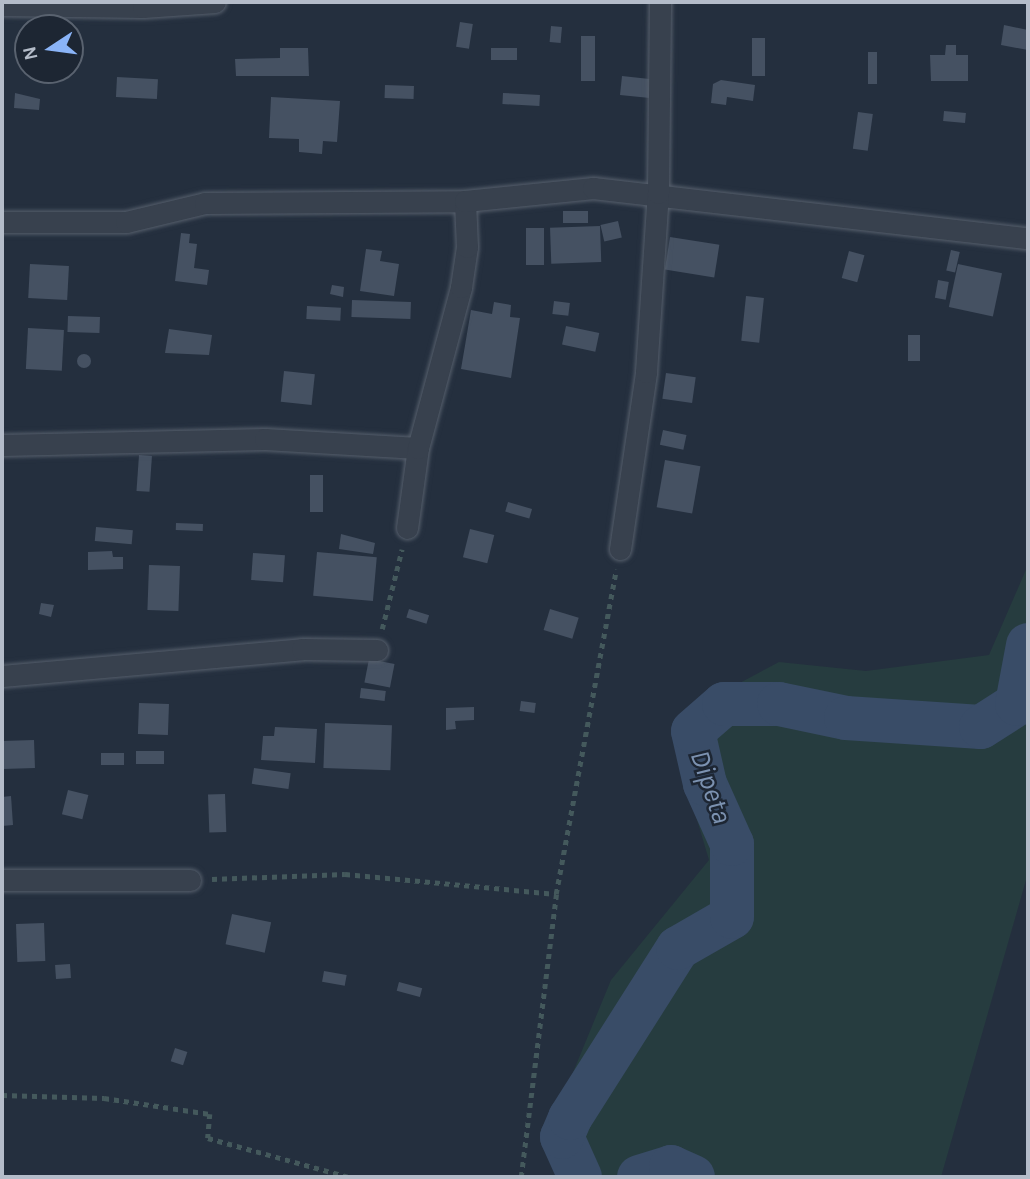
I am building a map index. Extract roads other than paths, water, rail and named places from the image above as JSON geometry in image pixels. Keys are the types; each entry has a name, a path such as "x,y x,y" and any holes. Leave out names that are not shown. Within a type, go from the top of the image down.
{"street":[{"path":"2,5 143,7 215,2"},
{"path":"620,549 646,372 658,193 660,2"},
{"path":"2,222 126,222 205,203 465,201 593,188 658,193 1028,238"},
{"path":"407,528 418,448 461,287 467,247 465,201"},
{"path":"2,445 265,439 418,448"},
{"path":"2,676 302,649 377,650"},
{"path":"2,880 190,880"}],"waterway":[{"name":"Dipeta","path":"580,1177 562,1137 570,1118 678,948 732,917 732,844 705,784 693,731 724,704 779,704 846,718 981,727 1017,704 1028,645"},
{"name":"Dipeta","path":"639,1177 671,1167 693,1177"}]}
